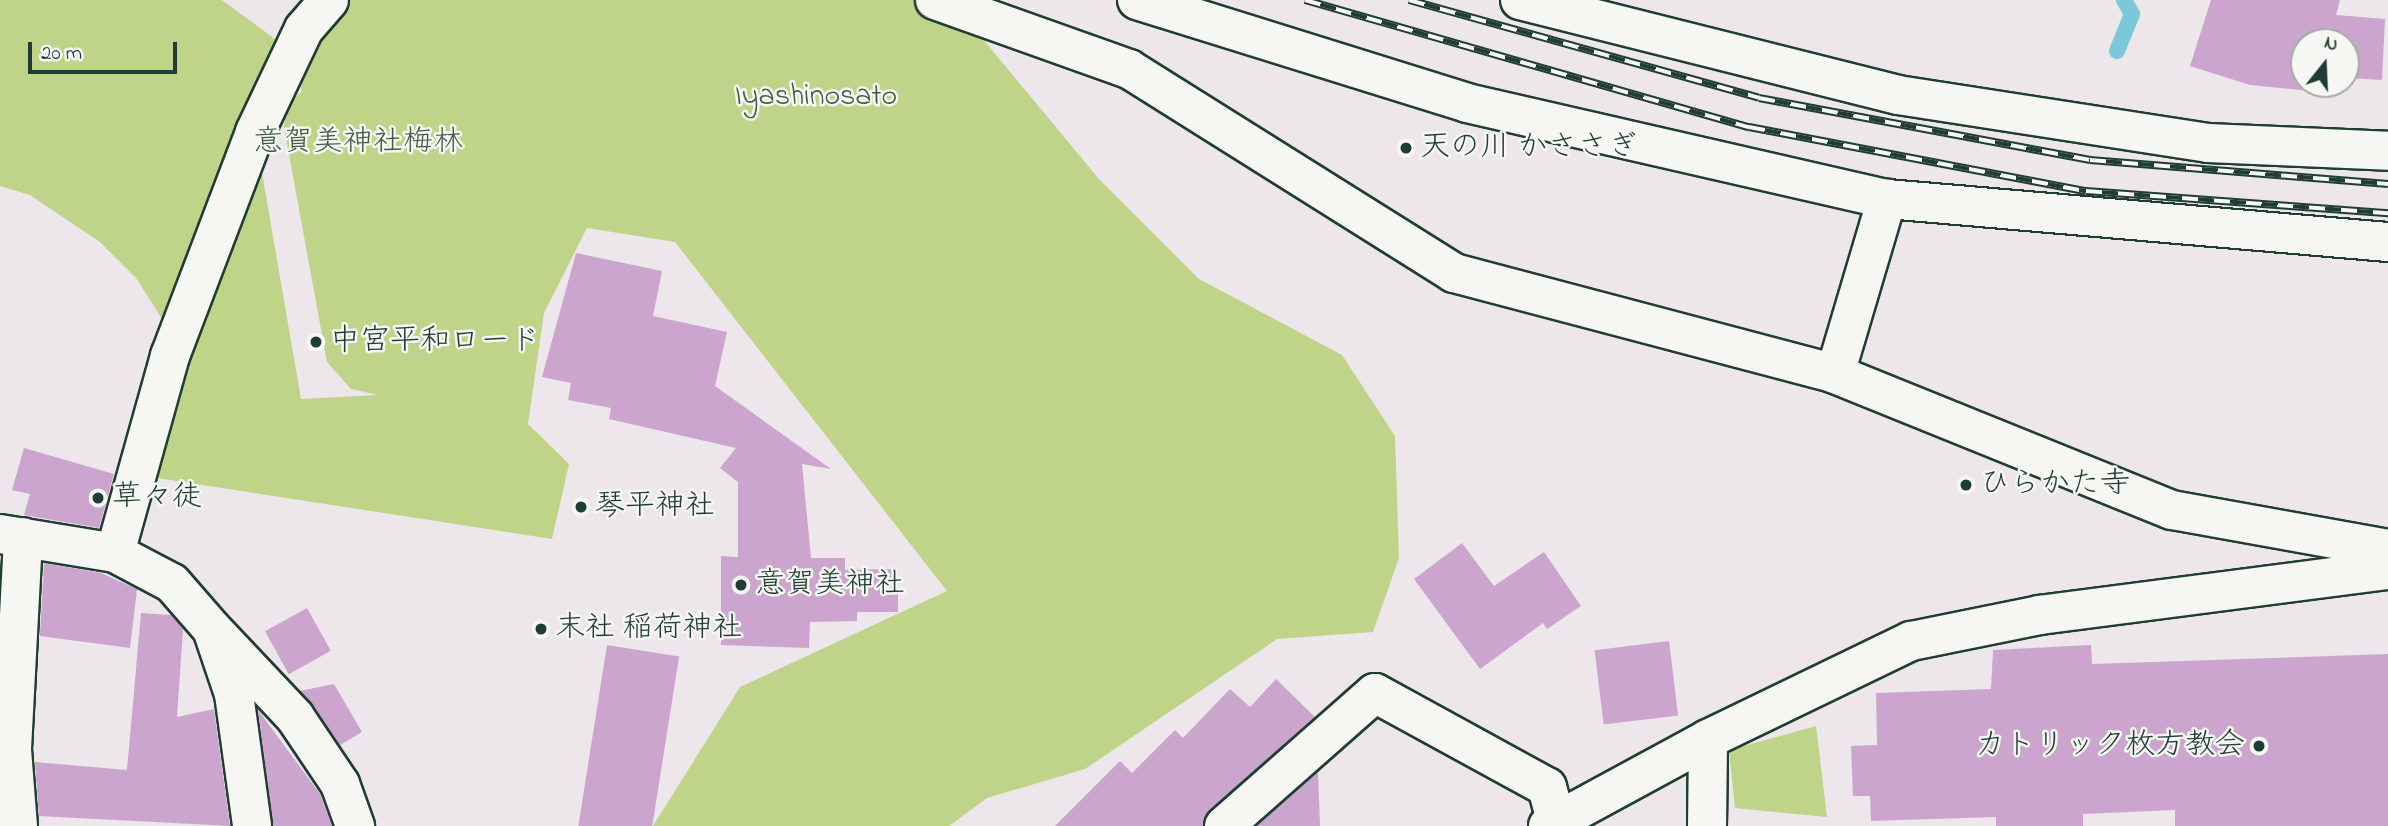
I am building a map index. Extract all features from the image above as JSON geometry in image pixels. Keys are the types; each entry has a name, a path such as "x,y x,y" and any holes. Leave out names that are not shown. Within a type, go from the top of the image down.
{"street":[{"path":"115,552 170,356 255,132 304,29 329,0"},
{"path":"935,0 1129,69 1454,273 1835,374 2172,510 2388,549"},
{"path":"1137,0 1466,103 1887,199 2388,242"},
{"path":"1520,0 1898,95 2208,143 2388,151"},
{"path":"1835,374 1887,199"},
{"path":"18,826 12,748 11,535 115,552 172,583 295,717 340,785 355,826"},
{"path":"1224,826 1375,693 1547,787 1552,823 1708,739 1911,641 2040,615 2388,570"},
{"path":"212,629 234,694 253,826"},
{"path":"1707,826 1708,739"}],"green space":[{"path":"0,0 222,0 283,45 166,325 136,278 100,242 30,195 0,186"},
{"path":"329,0 935,0 957,8 1099,179 1199,279 1342,355 1395,436 1399,558 1373,632 1277,639 1085,769 987,798 949,826 653,826 740,687 947,591 675,242 587,228 544,313 528,424 569,464 552,539 138,475 255,132 301,399 378,395 351,389 327,362 284,127 287,105 301,92 304,29"},
{"path":"1816,726 1827,817 1735,808 1729,750"}],"building":[{"path":"2211,0 2340,0 2336,15 2385,19 2382,80 2360,79 2360,28 2290,28 2290,89 2250,85 2190,66"},
{"path":"576,253 662,271 653,316 727,332 715,386 831,469 802,464 811,558 845,558 845,570 898,569 898,612 857,612 857,621 810,622 809,648 721,645 721,556 738,557 738,482 720,468 736,448 609,419 611,408 568,400 571,383 542,377"},
{"path":"24,448 114,474 99,528 24,515 30,494 12,490"},
{"path":"1462,543 1494,586 1544,552 1581,606 1547,629 1543,623 1480,669 1414,579"},
{"path":"44,563 101,573 137,589 130,648 40,636"},
{"path":"307,608 331,651 289,674 265,631"},
{"path":"141,613 171,615 183,629 177,717 214,709 230,826 39,816 35,762 127,770"},
{"path":"1669,641 1678,715 1604,725 1595,650"},
{"path":"607,645 679,656 652,826 578,826"},
{"path":"2091,645 2092,664 2388,654 2388,826 2175,826 2175,810 2083,814 2083,826 1996,826 1996,817 1871,821 1870,796 1853,796 1851,746 1877,745 1876,693 1991,689 1993,650"},
{"path":"1276,679 1315,717 1210,810 1203,826 1055,826 1120,761 1132,773 1175,730 1183,738 1230,689 1250,707"},
{"path":"334,684 362,732 340,745 300,691"},
{"path":"258,710 320,794 332,826 273,826"},
{"path":"1318,772 1320,826 1257,826"}],"waterway":[{"path":"2117,51 2132,14 2124,0"}],"railway":[{"path":"1305,0 1749,127 2086,191 2388,213"},
{"path":"1409,0 1759,98 2090,160 2388,184"}],"place":[{"name":"天の川 かささぎ","path":"1406,148"},
{"name":"中宮平和ロード","path":"316,342"},
{"name":"ひらかた寺","path":"1966,485"},
{"name":"草々徒","path":"98,498"},
{"name":"琴平神社","path":"581,507"},
{"name":"意賀美神社","path":"741,585"},
{"name":"末社 稲荷神社","path":"541,629"},
{"name":"カトリック枚方教会","path":"2259,746"}],"park label":[{"name":"Iyashinosato","path":"816,97"},
{"name":"意賀美神社梅林","path":"358,143"}]}
